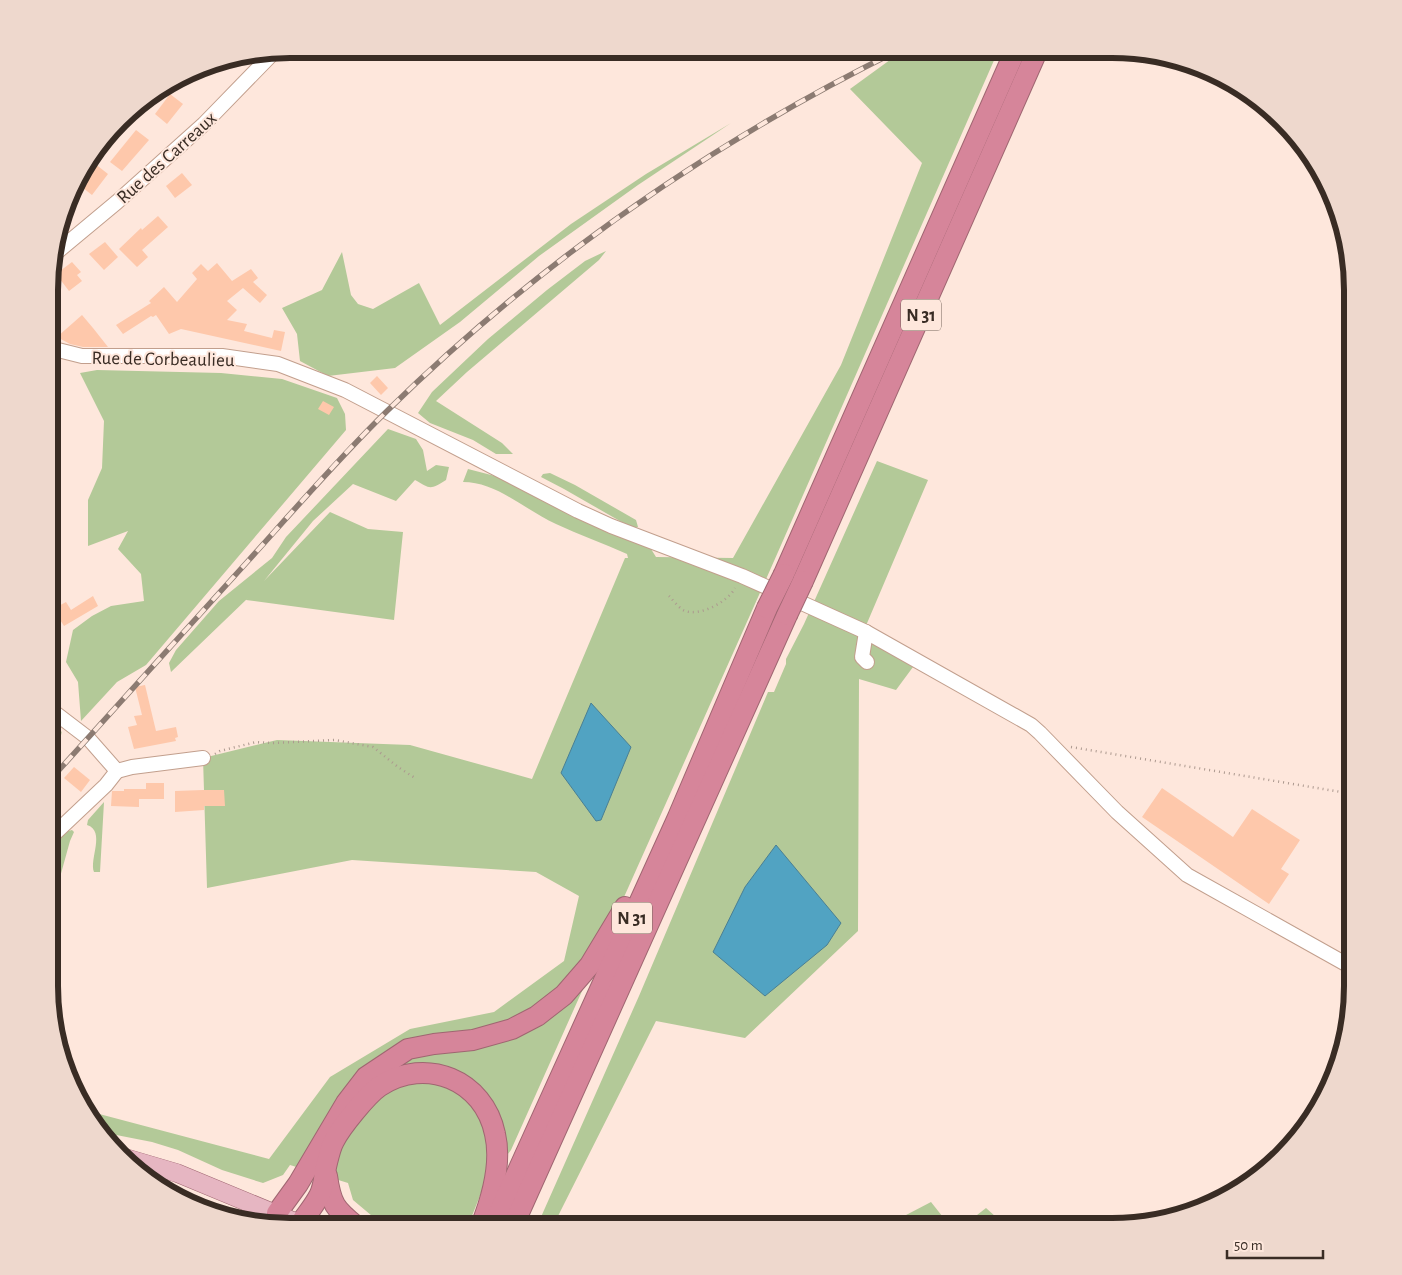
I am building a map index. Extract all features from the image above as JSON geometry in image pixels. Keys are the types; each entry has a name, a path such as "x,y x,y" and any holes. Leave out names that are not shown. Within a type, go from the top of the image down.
{"highway":[{"name":"N 31","path":"497,1218 678,817 767,608 784,574 1012,58"},
{"name":"N 31","path":"518,1218 803,581 1034,58"},
{"path":"277,1213 298,1184 346,1103 366,1076 408,1049 473,1040 512,1029 537,1016 564,995 590,965 678,817"},
{"path":"306,1218 320,1194 333,1142 361,1104 379,1087 396,1078 415,1073 436,1074 455,1080 472,1091 485,1109 495,1132 498,1155 494,1183 483,1218"},
{"path":"326,1166 330,1197 341,1214 346,1218"}],"main road":[{"path":"139,1162 177,1173 287,1218"}],"street":[{"name":"Rue des Carreaux","path":"61,249 117,202 204,124 268,58"},
{"name":"Rue de Corbeaulieu","path":"58,350 82,356 222,356 278,364 345,390 578,511 611,526 742,576 866,632 1031,725 1040,732 1116,812 1187,875 1344,963"},
{"path":"866,632 862,657 867,662"},
{"path":"58,715 88,738 118,770"},
{"path":"58,830 118,770 203,758"}],"path":[{"path":"669,596 683,610 696,613 722,602 734,592 742,576"},
{"path":"203,758 211,757 220,751 256,742 335,740 373,746 398,767 415,778"},
{"path":"1063,743 1071,747 1344,792"}],"green space":[{"path":"893,58 995,58 767,577 511,1150 483,1188 471,1218 374,1218 353,1200 348,1183 290,1165 283,1175 263,1183 222,1170 178,1150 152,1142 111,1134 97,1113 269,1159 330,1077 410,1029 494,1012 564,961 579,896 536,872 352,860 207,888 203,758 277,740 410,745 532,779 625,558 628,558 627,554 556,524 499,492 475,483 463,482 468,469 495,476 591,524 651,549 656,557 733,558 841,365 922,163 850,89"},
{"path":"731,123 638,185 539,256 460,322 395,368 328,376 300,361 297,334 282,308 322,290 342,252 351,295 358,304 373,309 419,283 440,325 571,224 646,174"},
{"path":"606,251 599,260 467,372 436,401 502,443 513,454 496,454 473,440 430,423 418,413 432,392 488,339 585,261"},
{"path":"97,370 221,373 282,379 337,398 345,414 346,430 146,665 117,682 81,721 78,682 66,662 73,630 92,616 111,606 144,601 141,574 118,549 128,531 88,546 88,500 102,468 104,421 80,373"},
{"path":"388,429 416,439 423,450 427,471 436,465 449,467 446,480 430,487 415,480 396,501 353,484 313,521 264,581 330,512 368,529 403,532 394,620 246,600 248,598 171,672 169,663 176,650 219,601 272,558 286,537"},
{"path":"877,461 928,480 862,635 913,667 896,690 859,679 858,931 745,1038 656,1021 557,1218 541,1218 639,996 768,692 774,692 786,664 786,659 804,624"},
{"path":"550,473 636,520 638,527 632,528 541,477 543,474"},
{"path":"62,731 58,748 58,736"},
{"path":"104,802 100,872 94,872 96,839 93,828 87,825 88,820"},
{"path":"72,830 74,832 58,884 58,840 65,832"},
{"path":"931,1202 944,1218 900,1218"},
{"path":"986,1208 997,1218 973,1218"}],"water":[{"path":"591,703 631,747 601,820 596,821 561,773"},
{"path":"776,845 841,923 827,945 765,996 713,952 745,887"}],"building":[{"path":"170,94 183,104 167,124 155,114"},
{"path":"136,130 149,140 122,171 110,162"},
{"path":"95,164 108,174 92,195 81,187"},
{"path":"182,173 192,185 175,198 166,186"},
{"path":"158,216 168,227 142,250 148,257 137,267 119,249 141,228 142,230"},
{"path":"105,242 118,257 104,270 89,254"},
{"path":"72,262 81,272 77,275 82,281 69,291 58,277 58,272"},
{"path":"217,263 232,281 251,269 258,278 253,282 267,295 260,303 243,288 227,301 237,310 227,320 247,324 244,331 272,338 274,330 285,332 281,351 181,329 169,334 156,315 151,316 123,334 116,325 151,303 149,301 164,287 177,302 197,279 192,273 201,264 208,271"},
{"path":"82,315 108,347 83,347 70,344 58,336"},
{"path":"377,376 388,388 381,395 370,383"},
{"path":"323,401 334,407 329,415 318,409"},
{"path":"93,596 98,606 64,626 58,617 58,606 66,602 71,610"},
{"path":"145,685 156,731 176,727 178,737 175,738 176,741 134,749 128,727 137,725 134,716 142,715 135,687"},
{"path":"74,767 90,780 81,792 64,778"},
{"path":"146,783 164,783 164,799 139,799 139,807 111,806 112,791 146,789"},
{"path":"1162,788 1233,837 1252,809 1300,840 1281,869 1289,874 1269,904 1142,817"},
{"path":"224,790 225,806 204,806 204,810 175,812 175,791"}],"railway":[{"path":"58,771 352,447 387,411 504,305 630,209 695,165 762,124 884,58"}]}
